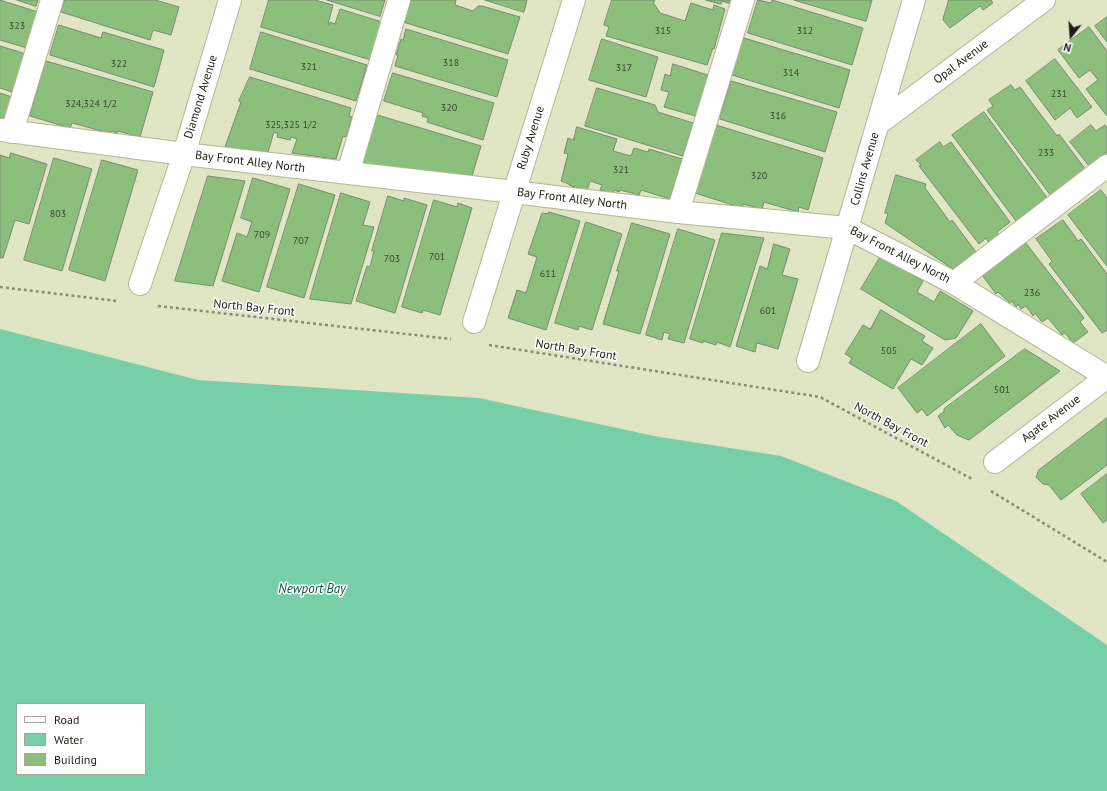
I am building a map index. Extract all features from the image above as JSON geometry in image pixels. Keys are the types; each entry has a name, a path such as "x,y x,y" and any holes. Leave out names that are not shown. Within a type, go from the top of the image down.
{"street":[{"path":"6,131 52,0"},
{"name":"Diamond Avenue","path":"140,284 184,154 230,0"},
{"path":"348,173 399,0"},
{"name":"Ruby Avenue","path":"474,322 574,0"},
{"path":"678,212 743,0"},
{"name":"Collins Avenue","path":"808,361 914,0"},
{"name":"Opal Avenue","path":"878,124 1044,0"},
{"name":"Bay Front Alley North","path":"6,131 184,154 678,212 847,228 954,283 1107,377"},
{"path":"954,283 1107,166"},
{"name":"Agate Avenue","path":"995,462 1107,377"}],"path":[{"path":"0,287 119,301"},
{"name":"North Bay Front","path":"151,305 453,339"},
{"name":"North Bay Front","path":"484,344 820,397 976,482"},
{"path":"989,490 1107,562"}],"water":[{"name":"Newport Bay","path":"0,329 198,380 479,398 654,436 781,456 896,501 1107,645 1107,791 0,791"}],"building":[{"path":"0,0 38,12 27,48 0,40"},
{"path":"17,0 38,0 36,6"},
{"path":"65,0 155,0 179,7 171,35 153,30 150,40 61,12"},
{"path":"269,0 315,0 333,5 328,24 330,24 330,22 335,24 340,9 382,22 371,60 261,27"},
{"path":"327,0 385,0 380,16"},
{"path":"410,0 456,0 455,5 473,11 478,6 482,6 520,17 508,54 403,22"},
{"path":"485,0 527,0 524,12"},
{"path":"612,0 655,0 653,4 660,13 685,21 691,3 713,10 714,5 725,9 714,49 713,48 707,65 606,36 609,27 604,25"},
{"path":"706,0 732,0 731,4 722,1 721,4"},
{"path":"758,0 771,3 772,0 863,28 852,65 748,33"},
{"path":"794,0 872,0 866,21"},
{"path":"949,0 991,0 993,3 983,10 980,6 950,28 943,20"},
{"path":"1107,17 1107,42 1095,26"},
{"path":"59,25 101,38 103,32 164,50 154,87 50,55"},
{"path":"1089,27 1107,51 1107,116 1086,89 1098,80 1090,70 1079,78 1058,50"},
{"path":"406,29 508,60 497,97 395,66 398,55 396,55"},
{"path":"261,32 367,65 356,101 250,69"},
{"path":"744,38 850,70 839,108 732,75"},
{"path":"602,39 658,57 646,97 589,80"},
{"path":"0,46 26,54 15,93 0,88"},
{"path":"1055,59 1092,107 1077,118 1070,108 1055,120 1026,81"},
{"path":"46,61 153,92 140,137 118,131 117,133 110,131 109,133 72,123 70,128 30,116"},
{"path":"673,64 711,76 699,117 664,107 669,92 661,90 665,74 670,76"},
{"path":"393,73 494,103 483,140 427,122 428,118 422,116 423,113 384,101"},
{"path":"250,77 351,108 349,116 352,117 346,137 343,136 336,159 292,153 297,139 291,137 290,140 277,137 278,134 274,132 268,152 225,147 241,102 239,101"},
{"path":"731,81 837,112 825,152 720,119"},
{"path":"1011,85 1015,90 1020,87 1057,136 1059,134 1086,170 1051,196 987,110 993,106 989,100"},
{"path":"597,88 655,105 658,112 693,123 683,156 585,126"},
{"path":"0,93 12,97 4,121 0,121"},
{"path":"984,112 1048,199 1016,221 952,135"},
{"path":"374,114 481,146 472,176 359,163"},
{"path":"716,125 823,158 808,210 799,207 798,212 764,202 762,209 743,204 742,208 695,193"},
{"path":"1091,125 1096,131 1105,125 1107,128 1107,152 1089,166 1070,142"},
{"path":"577,127 617,139 613,151 631,156 634,148 648,152 649,149 682,159 670,199 641,190 639,195 620,190 619,192 614,190 613,194 600,190 602,185 590,181 587,191 561,181 568,154 564,153 568,138 573,140"},
{"path":"940,142 943,147 951,142 1010,222 997,232 999,235 989,243 986,238 979,244 916,160"},
{"path":"11,153 47,164 29,224 15,220 3,258 0,258 0,155 9,158"},
{"path":"54,158 92,169 62,271 24,260"},
{"path":"102,160 138,170 105,281 69,270"},
{"path":"896,175 926,184 925,188 950,222 952,220 976,252 953,269 885,223 888,214 885,213"},
{"path":"208,176 245,181 213,286 175,281"},
{"path":"253,178 290,189 259,292 222,281 237,233 247,237 252,222 241,218"},
{"path":"299,184 335,195 304,298 267,287"},
{"path":"1101,190 1107,198 1107,266 1068,215"},
{"path":"341,193 370,202 363,225 374,227 351,304 310,299"},
{"path":"388,196 404,201 404,198 427,205 395,313 356,301 367,266 370,267 374,251 372,251"},
{"path":"434,200 457,207 458,203 472,208 440,315 423,310 422,313 402,307"},
{"path":"549,212 580,221 546,330 508,318 517,290 526,293 537,257 528,254 542,213 548,214"},
{"path":"1063,220 1078,241 1081,239 1107,274 1107,330 1102,333 1049,264 1052,261 1036,239"},
{"path":"586,222 622,234 592,330 579,326 578,330 555,323"},
{"path":"632,223 670,234 640,334 603,324"},
{"path":"678,229 715,240 684,343 668,339 670,334 664,332 662,340 646,335"},
{"path":"722,233 764,238 730,347 717,342 716,345 690,339"},
{"path":"1025,242 1084,318 1080,322 1088,332 1073,343 1065,333 1062,335 1048,318 1042,322 1035,313 1033,316 1026,306 1021,309 1018,304 1016,307 1012,301 1010,303 998,292 996,294 982,275"},
{"path":"774,244 790,249 782,275 798,279 778,349 757,343 755,352 736,346 760,266 767,269"},
{"path":"881,256 923,281 917,292 934,302 940,291 973,311 956,338 945,340 861,289"},
{"path":"881,310 925,336 922,341 933,348 922,365 911,359 893,389 849,363 852,358 845,354 863,325 870,329"},
{"path":"981,324 1005,356 927,416 922,409 917,413 898,388"},
{"path":"1025,349 1060,371 969,440 957,435 948,425 945,428 938,416 944,412 944,409"},
{"path":"1107,418 1107,465 1061,500 1049,485 1043,484 1036,477 1039,470"},
{"path":"1107,474 1107,520 1103,523 1081,494"}]}
